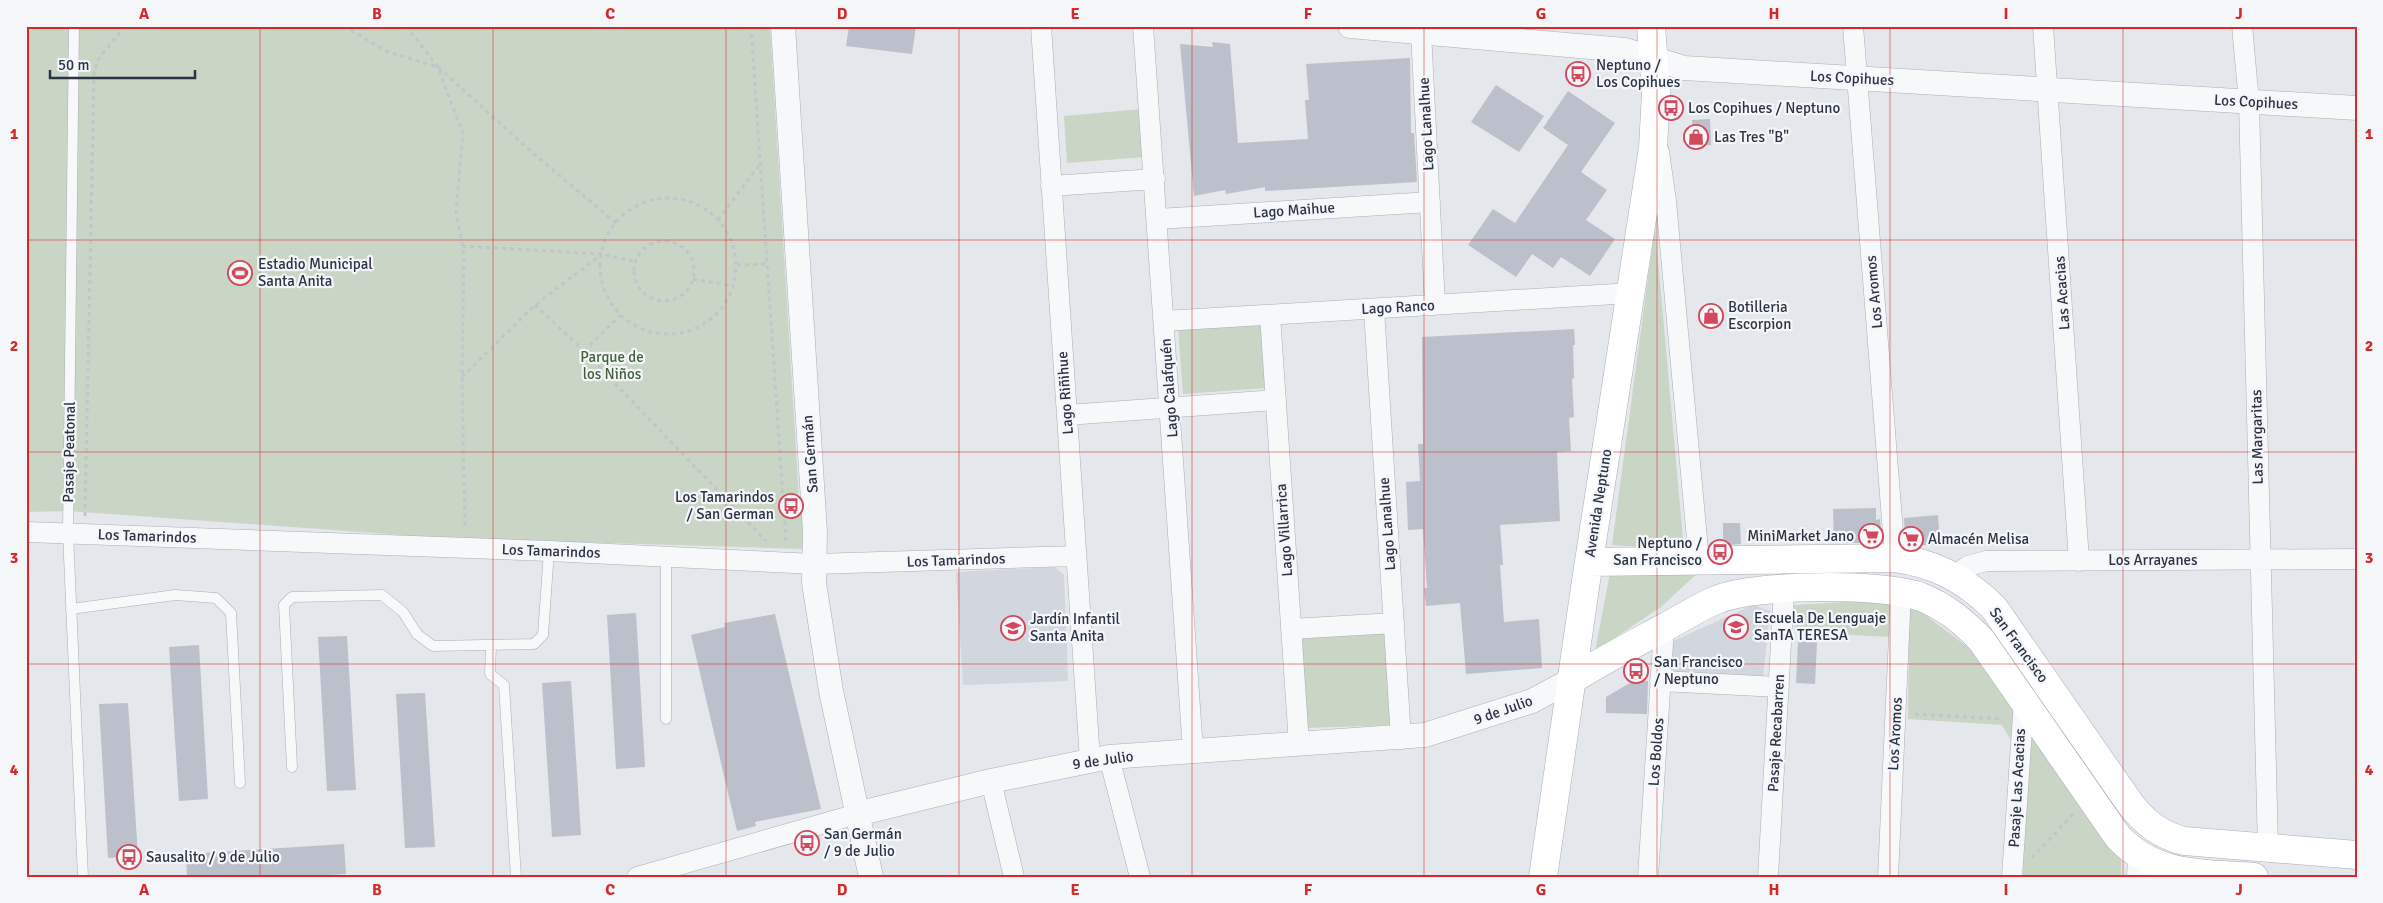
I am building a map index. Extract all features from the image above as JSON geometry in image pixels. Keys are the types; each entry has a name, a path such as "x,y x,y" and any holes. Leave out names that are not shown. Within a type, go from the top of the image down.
{"main road":[{"name":"Avenida Neptuno","path":"1543,877 1589,562 1632,293 1655,129 1656,93 1651,26"},
{"name":"San Francisco","path":"1589,562 1895,558 1925,564 1954,576 1981,595 2005,623 2131,805 2149,825 2172,838 2184,841 2357,855"},
{"name":"San Francisco","path":"1573,679 1605,659 1719,599 1749,591 1874,589 1901,592 1937,604 1969,626 1982,640 2023,710 2089,796 2137,866 2155,865 2174,870 2254,877"}],"street":[{"name":"San Germán","path":"783,26 815,532 814,583 831,691 871,877"},
{"name":"Lago Riñihue","path":"1041,26 1076,556 1099,759 1140,877"},
{"name":"Lago Calafquén","path":"1144,26 1193,751"},
{"name":"Los Copihues","path":"1350,26 1421,32 1480,32 1625,50 1684,68 2357,108"},
{"name":"Los Aromos","path":"1853,26 1895,558"},
{"name":"Las Acacias","path":"2043,26 2079,561"},
{"name":"Las Margaritas","path":"2242,26 2249,102 2268,848"},
{"name":"Lago Lanalhue","path":"1421,32 1435,305"},
{"name":"Avenida Neptuno","path":"1655,129 1666,202 1699,561"},
{"path":"1052,186 1155,179"},
{"name":"Lago Maihue","path":"1158,219 1430,202"},
{"name":"Lago Ranco","path":"1164,321 1632,293"},
{"name":"Lago Lanalhue","path":"1374,309 1401,739"},
{"name":"Lago Villarrica","path":"1270,315 1299,744"},
{"path":"1067,415 1276,400"},
{"name":"Los Tamarindos","path":"26,532 549,551 787,564 1076,556"},
{"name":"Los Arrayanes","path":"1954,576 1968,566 1986,562 2357,559"},
{"name":"Pasaje Recabarren","path":"1768,877 1784,589"},
{"name":"Los Aromos","path":"1888,877 1901,592"},
{"path":"1291,629 1394,623"},
{"name":"Los Boldos","path":"1648,877 1664,628"},
{"name":"9 de Julio","path":"637,877 857,814 991,781 1099,759 1193,751 1401,739 1447,729 1532,701 1573,679"},
{"path":"1660,681 1779,687"},
{"name":"Pasaje Las Acacias","path":"2012,877 2023,710"},
{"path":"991,781 1014,877"}],"lane":[{"name":"Pasaje Peatonal","path":"74,26 76,533 71,609 83,877"},
{"path":"292,767 284,605 292,597 382,595 403,612 417,634 433,646 534,644 543,635 549,551"},
{"path":"666,556 666,719"},
{"path":"71,609 175,595 216,598 231,613 240,783"},
{"path":"491,645 490,674 504,685 516,877"}],"path":[{"path":"76,533 94,74 98,60 125,26"},
{"path":"344,26 386,51 438,67"},
{"path":"406,26 438,67 534,154 616,223"},
{"path":"751,26 787,564"},
{"path":"438,67 463,134 456,212 462,246 465,548"},
{"path":"718,220 760,164"},
{"path":"671,198 691,202 710,212 718,220 724,227 733,245 737,266 734,286 723,307 707,323 686,332 662,334 640,328 621,315 610,302 603,287 600,271 604,243 616,223 632,209 650,201 671,198"},
{"path":"671,242 687,252 692,261 693,279 682,295 664,301 654,300 638,287 634,277 636,262 644,249 652,244 671,242"},
{"path":"462,246 601,254 636,262"},
{"path":"462,377 535,305 601,254"},
{"path":"737,266 767,264"},
{"path":"693,279 734,286"},
{"path":"535,305 584,351 787,564"},
{"path":"584,351 621,315"},
{"path":"1896,712 2023,710"},
{"path":"2029,862 2089,796"}],"shaded area":[{"name":"Jardín Infantil Santa Anita","path":"1055,567 1064,575 1068,681 963,685 956,572"},
{"name":"Escuela De Lenguaje SanTA TERESA","path":"1753,605 1770,611 1763,677 1672,674 1671,642"}],"green space":[{"name":"Parque de los Niños","path":"26,26 770,26 799,499 805,524 802,549 444,538 68,511 26,512"},
{"path":"1142,109 1146,157 1067,163 1064,116"},
{"path":"1655,226 1684,550 1612,545"},
{"path":"1263,322 1267,388 1183,394 1178,328"},
{"path":"1702,569 1661,607 1595,651 1610,573"},
{"path":"1880,600 1920,611 1969,648 2099,833 2121,855 2121,877 2023,877 2025,764 2002,725 1908,719 1909,638 1795,632 1794,605"},
{"path":"1389,629 1395,725 1306,728 1302,635"}],"building":[{"path":"849,26 916,26 912,54 846,46"},
{"path":"1212,42 1230,44 1238,143 1308,139 1305,100 1309,100 1306,64 1410,58 1411,133 1414,133 1417,182 1265,191 1265,187 1226,194 1225,190 1194,196 1180,44 1213,47"},
{"path":"1496,85 1544,116 1519,152 1471,122"},
{"path":"1568,91 1615,123 1581,172 1607,190 1586,220 1615,239 1590,276 1561,257 1553,268 1532,254 1516,277 1468,245 1493,209 1515,223 1568,145 1543,128"},
{"path":"1710,119 1711,145 1693,146 1692,120"},
{"path":"1574,329 1574,378 1572,379 1574,417 1569,418 1571,451 1557,452 1560,521 1500,525 1503,565 1500,565 1504,622 1539,619 1542,668 1466,674 1460,603 1426,606 1424,588 1427,588 1423,529 1408,530 1406,482 1420,481 1418,444 1423,444 1422,337"},
{"path":"1876,508 1876,520 1880,519 1881,530 1870,543 1834,543 1833,509"},
{"path":"1938,515 1940,544 1914,546 1905,538 1904,518"},
{"path":"1723,523 1740,523 1741,544 1729,545 1723,538"},
{"path":"636,613 645,767 616,769 607,615"},
{"path":"775,614 821,809 755,822 756,826 737,831 691,635 725,627 724,623"},
{"path":"347,636 356,790 327,791 318,637"},
{"path":"1798,641 1817,642 1815,684 1796,683"},
{"path":"199,645 208,799 179,801 169,647"},
{"path":"1635,680 1648,681 1647,714 1606,713 1606,697"},
{"path":"571,681 581,835 552,837 542,683"},
{"path":"425,693 435,847 405,848 396,694"},
{"path":"128,703 138,856 108,858 99,704"},
{"path":"344,844 346,874 300,877 187,877 186,854"}],"place":[{"name":"Neptuno / Los Copihues","path":"1578,74"},
{"name":"Los Copihues / Neptuno","path":"1671,108"},
{"name":"Las Tres \"B\"","path":"1696,137"},
{"name":"Estadio Municipal Santa Anita","path":"240,273"},
{"name":"Botilleria Escorpion","path":"1711,316"},
{"name":"Los Tamarindos / San German","path":"791,506"},
{"name":"MiniMarket Jano","path":"1871,536"},
{"name":"Almacén Melisa","path":"1911,539"},
{"name":"Neptuno / San Francisco","path":"1720,552"},
{"name":"Escuela De Lenguaje SanTA TERESA","path":"1736,627"},
{"name":"Jardín Infantil Santa Anita","path":"1013,628"},
{"name":"San Francisco / Neptuno","path":"1636,671"},
{"name":"San Germán / 9 de Julio","path":"807,843"},
{"name":"Sausalito / 9 de Julio","path":"129,857"}]}
